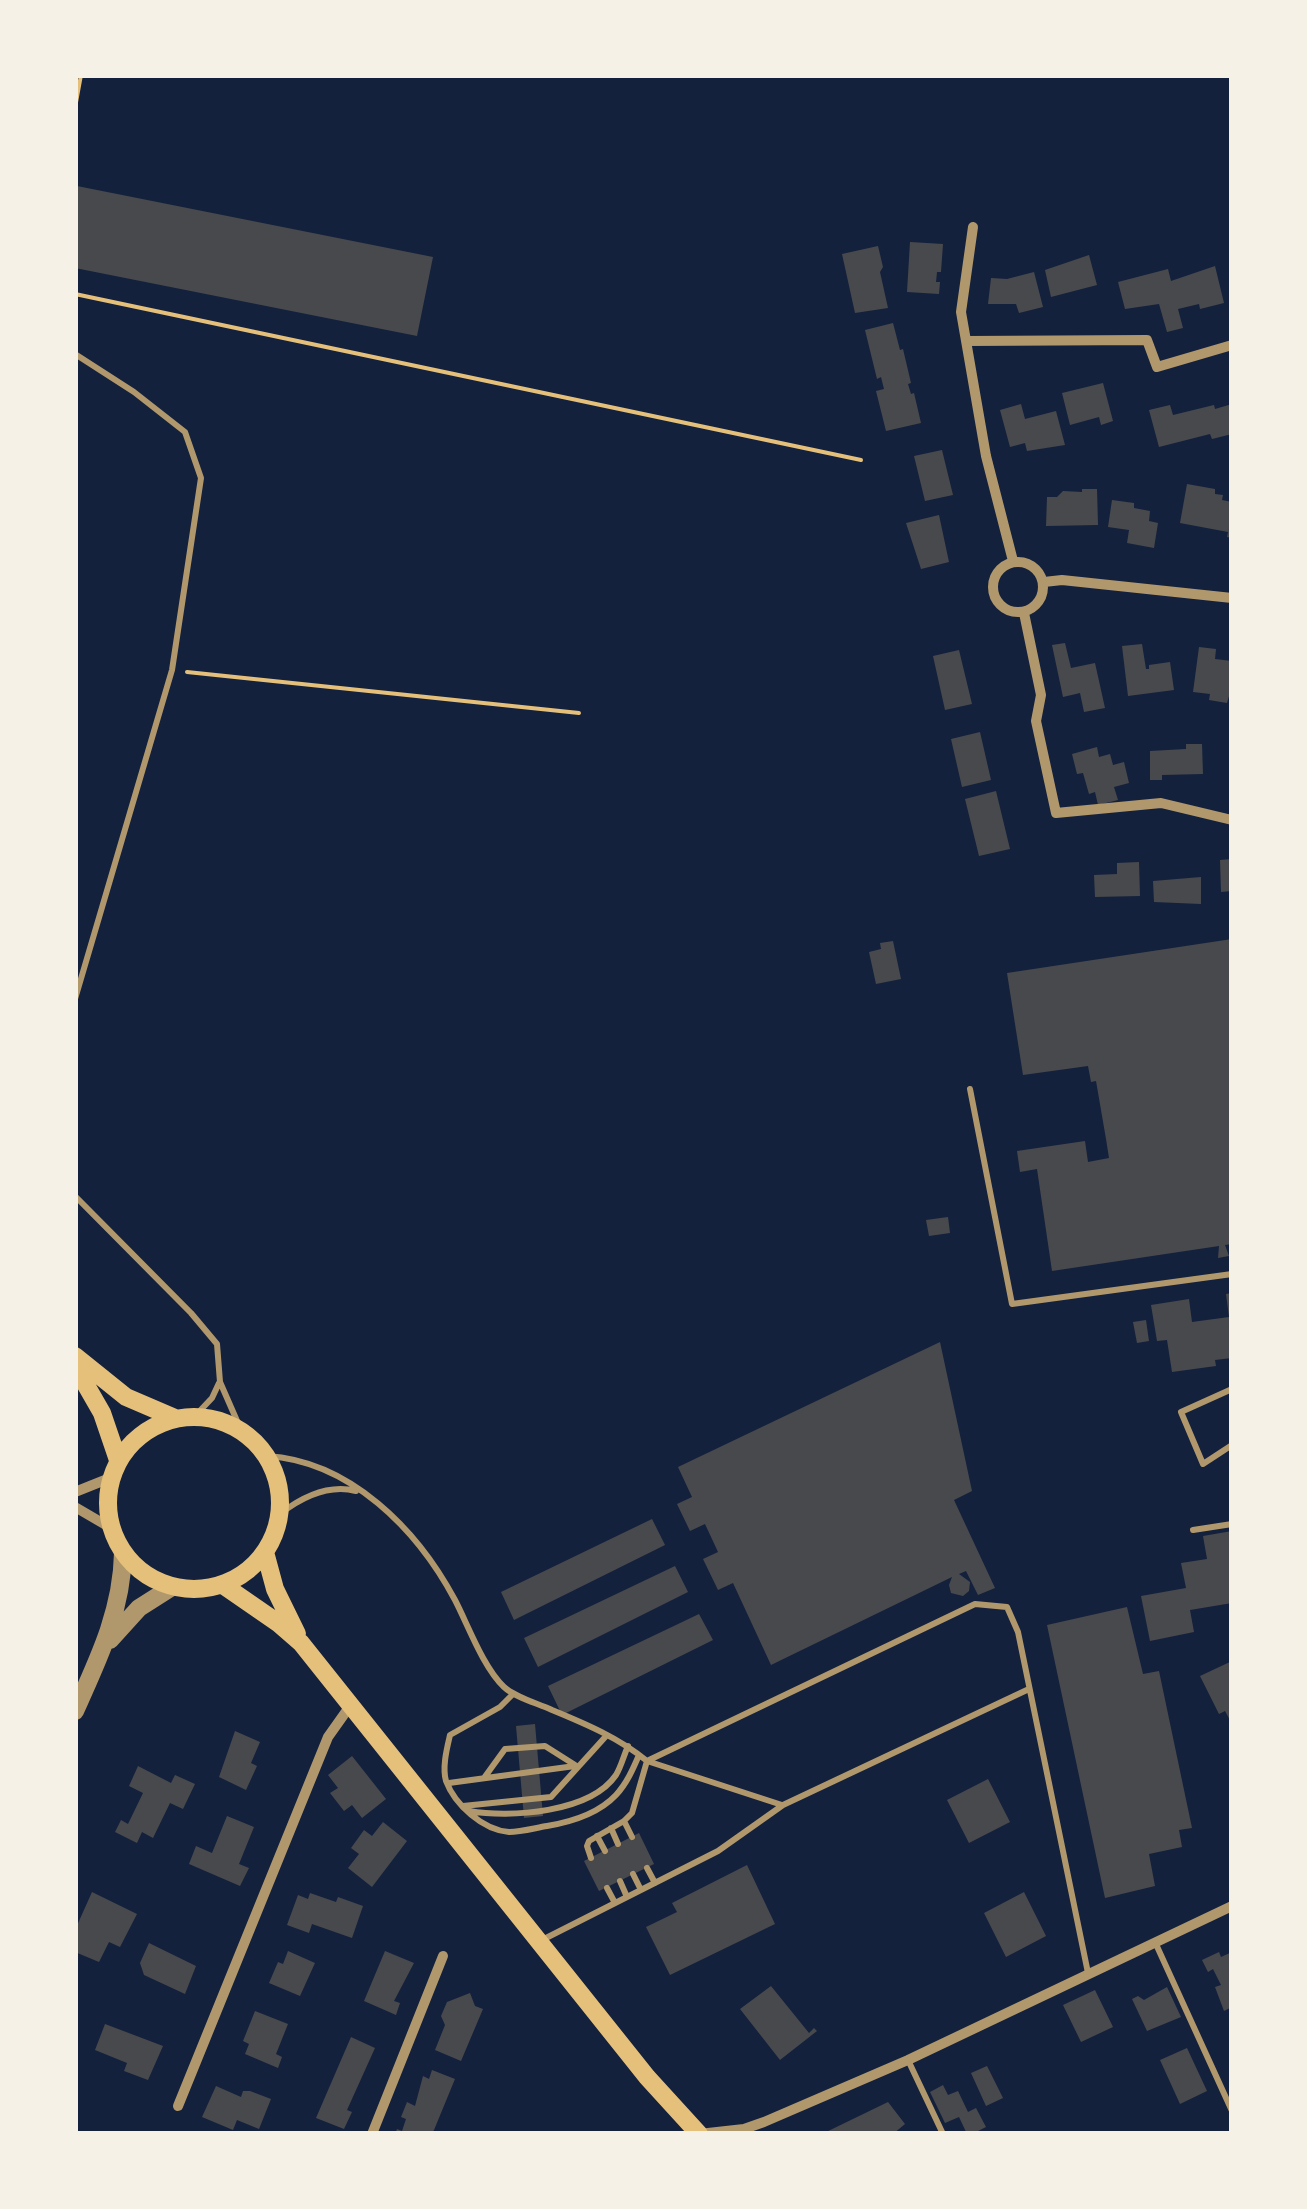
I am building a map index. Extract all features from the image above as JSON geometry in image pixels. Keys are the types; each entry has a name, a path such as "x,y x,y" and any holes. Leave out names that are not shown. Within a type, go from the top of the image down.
{"main road":[{"path":"75,1356 126,1396 175,1418"},
{"path":"75,1366 102,1413 118,1460"},
{"path":"195,1416 219,1420 241,1430 267,1456 281,1494 280,1514 265,1552 247,1572 222,1585 198,1590 172,1587 137,1568 123,1553 111,1528 107,1503 110,1478 133,1441 152,1427 175,1418 195,1416"},
{"path":"265,1552 276,1589 301,1643"},
{"path":"222,1585 301,1643 647,2078 699,2134"},
{"path":"647,2078 684,2134"}],"street":[{"path":"973,227 961,312 986,456 1013,562"},
{"path":"966,342 1147,340 1157,366 1232,345"},
{"path":"1013,562 1032,565 1044,582 1040,602 1024,613 1004,609 993,592 996,572 1013,562"},
{"path":"1044,582 1062,580 1232,598"},
{"path":"1024,613 1040,696 1036,721 1056,813 1161,802 1232,820"},
{"path":"75,1492 110,1478"},
{"path":"75,1507 111,1528"},
{"path":"75,1712 106,1644 122,1580 123,1553"},
{"path":"106,1644 139,1608 172,1587"},
{"path":"178,2106 328,1737 350,1706"},
{"path":"699,2134 744,2129 764,2122 908,2060 1232,1906"},
{"path":"372,2134 443,1956"},
{"path":"751,2134 764,2122"}],"lane":[{"path":"75,354 134,392 185,432 201,478 172,670 75,999"},
{"path":"970,1089 1012,1304 1232,1274"},
{"path":"75,1196 192,1313 217,1344 220,1382 241,1430"},
{"path":"195,1416 212,1398 220,1382"},
{"path":"1232,1389 1181,1412 1204,1464 1232,1446"},
{"path":"267,1456 302,1461 327,1470 402,1526 424,1551 502,1686 513,1694 607,1735 647,1761 783,1806"},
{"path":"280,1514 296,1501 330,1489 362,1493"},
{"path":"1193,1530 1232,1524"},
{"path":"591,1858 586,1846 624,1822 638,1802 647,1761 975,1604 1007,1607 1018,1632 1088,1974"},
{"path":"538,1942 718,1851 783,1806 1030,1689"},
{"path":"513,1694 500,1707 450,1735 445,1756 449,1783 465,1808 490,1828 511,1832 569,1822 615,1796 639,1755"},
{"path":"465,1808 551,1796 607,1735"},
{"path":"484,1778 505,1749 545,1746 576,1766"},
{"path":"465,1808 512,1813 577,1804 616,1775 628,1746"},
{"path":"449,1783 576,1766"},
{"path":"624,1822 632,1837"},
{"path":"611,1828 618,1844"},
{"path":"597,1836 604,1851"},
{"path":"647,1868 654,1883"},
{"path":"634,1874 641,1890"},
{"path":"620,1882 627,1897"},
{"path":"606,1888 614,1903"},
{"path":"1154,1942 1232,2111"},
{"path":"908,2060 943,2134"}],"path":[{"path":"75,108 80,75"},
{"path":"75,294 861,460"},
{"path":"172,670 579,713"}],"building":[{"path":"77,186 433,257 417,336 75,268"},
{"path":"910,242 943,244 941,272 937,272 936,282 940,282 939,294 907,292"},
{"path":"878,246 888,308 855,313 842,254"},
{"path":"1089,255 1097,285 1051,297 1045,270"},
{"path":"1215,266 1224,303 1178,309 1183,328 1167,332 1159,304 1125,309 1118,282 1168,269 1171,281"},
{"path":"1034,272 1043,307 1019,313 1016,304 988,304 991,278 1007,279"},
{"path":"893,323 921,423 886,431 876,391 884,389 881,377 877,379 865,330"},
{"path":"1103,383 1113,421 1101,425 1099,417 1070,425 1062,393"},
{"path":"1021,404 1025,419 1056,411 1065,445 1027,451 1025,443 1010,447 1000,410"},
{"path":"1232,404 1232,434 1212,439 1210,434 1159,447 1149,410 1170,405 1173,415"},
{"path":"942,450 953,495 925,501 914,456"},
{"path":"1187,484 1215,489 1215,494 1223,495 1222,500 1232,502 1232,538 1227,537 1228,532 1180,523"},
{"path":"1097,489 1098,525 1046,526 1047,497"},
{"path":"1112,500 1134,503 1134,508 1150,511 1149,521 1158,523 1154,548 1127,543 1129,530 1108,527"},
{"path":"939,515 949,562 921,569 906,523"},
{"path":"1065,643 1071,668 1095,663 1105,708 1084,712 1080,693 1063,697 1052,645"},
{"path":"1142,644 1146,669 1170,662 1174,690 1128,696 1122,646"},
{"path":"1199,647 1216,649 1215,659 1232,661 1227,703 1209,700 1210,694 1193,692"},
{"path":"959,650 972,704 945,710 933,656"},
{"path":"980,732 991,780 962,787 951,739"},
{"path":"1186,744 1202,744 1203,774 1162,775 1162,780 1150,780 1150,751 1186,749"},
{"path":"1097,747 1099,757 1110,754 1113,765 1124,762 1129,783 1114,787 1118,800 1098,805 1095,792 1089,794 1083,773 1077,774 1072,754"},
{"path":"996,791 1010,849 979,856 965,799"},
{"path":"1232,859 1232,891 1221,892 1220,860"},
{"path":"1139,862 1140,896 1095,897 1094,875 1117,874 1117,863"},
{"path":"1201,877 1201,904 1154,902 1153,881"},
{"path":"1232,939 1232,1244 1225,1245 1229,1256 1218,1258 1219,1246 1052,1271 1037,1169 1020,1172 1017,1151 1085,1141 1088,1162 1109,1158 1096,1081 1091,1082 1088,1066 1023,1075 1007,973"},
{"path":"893,941 901,979 876,984 869,952 881,949 880,943"},
{"path":"948,1217 950,1233 929,1236 926,1220"},
{"path":"1232,1293 1232,1358 1215,1360 1216,1366 1172,1372 1167,1340 1157,1341 1151,1305 1189,1299 1192,1322 1229,1317 1226,1294"},
{"path":"1146,1320 1149,1341 1137,1343 1133,1322"},
{"path":"940,1342 972,1491 954,1500 995,1588 978,1595 966,1571 959,1574 970,1582 969,1591 963,1596 951,1593 952,1577 771,1665 733,1583 718,1590 703,1559 718,1552 705,1524 690,1531 677,1504 692,1497 678,1467"},
{"path":"652,1519 665,1545 514,1620 501,1592"},
{"path":"1232,1531 1232,1603 1190,1610 1194,1632 1150,1641 1141,1596 1186,1588 1181,1563 1207,1559 1203,1536"},
{"path":"675,1566 688,1592 538,1667 524,1638"},
{"path":"1127,1607 1143,1674 1159,1671 1192,1828 1179,1830 1182,1847 1149,1854 1155,1886 1105,1898 1047,1625"},
{"path":"699,1614 713,1640 562,1715 548,1686"},
{"path":"1232,1661 1232,1724 1225,1711 1219,1714 1200,1676"},
{"path":"535,1724 543,1816 524,1818 516,1726"},
{"path":"235,1731 260,1742 251,1763 257,1766 246,1790 219,1777"},
{"path":"352,1756 386,1799 362,1818 352,1805 344,1811 330,1793 338,1788 328,1775"},
{"path":"138,1766 171,1783 175,1775 195,1784 183,1809 170,1803 153,1838 142,1832 137,1843 115,1832 121,1820 128,1824 143,1793 129,1786"},
{"path":"988,1779 1010,1822 969,1843 947,1800"},
{"path":"227,1816 254,1827 239,1864 249,1868 240,1886 189,1864 196,1846 212,1853"},
{"path":"383,1822 407,1841 372,1887 348,1868 359,1854 351,1848 364,1830 372,1836"},
{"path":"639,1833 654,1864 599,1891 584,1861"},
{"path":"747,1865 775,1924 670,1975 646,1927 677,1912 672,1903"},
{"path":"92,1892 137,1914 120,1947 109,1942 99,1962 75,1952 75,1930"},
{"path":"1024,1892 1046,1936 1006,1957 984,1913"},
{"path":"310,1893 363,1906 352,1938 312,1924 309,1933 287,1925 298,1895 308,1899"},
{"path":"149,1943 196,1966 185,1994 144,1975 140,1963"},
{"path":"288,1951 315,1963 300,1996 269,1983"},
{"path":"385,1951 414,1963 394,2001 400,2003 396,2015 364,2001"},
{"path":"1219,1952 1221,1957 1232,1952 1232,2007 1224,2011 1215,1987 1221,1985 1213,1969 1208,1972 1202,1960"},
{"path":"771,1986 809,2033 814,2028 817,2031 780,2060 740,2009"},
{"path":"1167,1987 1181,2017 1147,2031 1132,1999 1138,1996 1144,2000"},
{"path":"1095,1990 1113,2027 1081,2042 1063,2005"},
{"path":"470,1993 475,2006 483,2009 461,2061 435,2050 445,2025 441,2016 447,2002"},
{"path":"255,2011 288,2024 276,2054 282,2057 278,2068 245,2054 249,2044 243,2041"},
{"path":"105,2024 163,2046 148,2080 124,2071 127,2063 95,2050"},
{"path":"351,2037 375,2048 347,2110 352,2112 344,2129 316,2118"},
{"path":"1187,2048 1207,2091 1180,2104 1160,2060"},
{"path":"987,2066 1003,2098 986,2106 971,2073"},
{"path":"432,2070 455,2079 434,2130 431,2134 395,2134 397,2129 402,2131 406,2119 401,2117 407,2102 415,2106 423,2076 429,2079"},
{"path":"943,2085 948,2095 958,2091 968,2112 976,2108 986,2127 979,2134 967,2134 959,2117 945,2123 930,2092"},
{"path":"216,2086 241,2097 243,2091 250,2091 271,2099 259,2129 237,2120 233,2130 202,2117"},
{"path":"888,2102 905,2124 893,2134 822,2134"}]}
